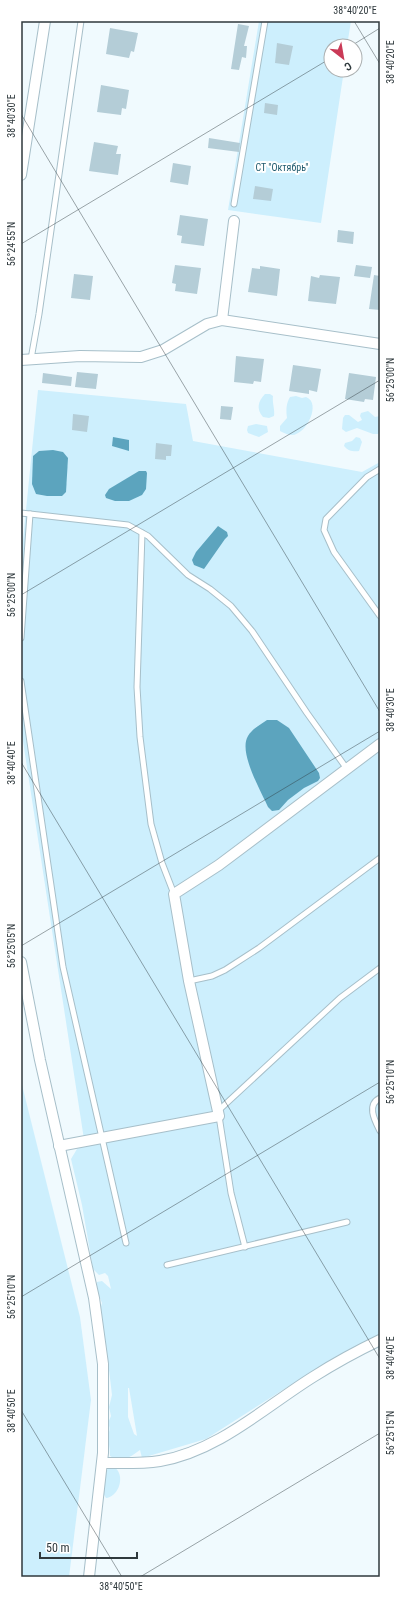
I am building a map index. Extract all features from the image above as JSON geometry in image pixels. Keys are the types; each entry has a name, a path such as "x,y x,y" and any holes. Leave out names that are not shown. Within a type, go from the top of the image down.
{"street":[{"path":"21,174 45,21"},
{"path":"222,320 234,221"},
{"path":"26,359 80,356 141,357 163,350 207,324 222,320 380,344"},
{"path":"59,1146 218,1114 189,981 174,894 219,865 380,744"},
{"path":"21,962 40,1060 94,1298 103,1364 102,1464 90,1577"},
{"path":"102,1464 159,1461 188,1453 214,1441 240,1426 313,1377 352,1354 380,1340"}],"lane":[{"path":"26,359 39,314 81,21"},
{"path":"234,204 265,21"},
{"path":"380,469 367,477 326,519 324,530 334,552 380,616"},
{"path":"21,512 128,525 148,536 188,575 210,589 231,606 252,631 307,713 347,768"},
{"path":"21,638 30,514"},
{"path":"142,533 137,687 140,737 151,824 162,864 174,894"},
{"path":"21,681 63,967 126,1243"},
{"path":"189,981 212,976 226,970 260,948 380,858"},
{"path":"245,1247 231,1193 218,1114 334,1003 380,968"},
{"path":"380,1098 376,1100 372,1107 372,1113 380,1131"},
{"path":"168,1265 347,1222"}],"green space":[{"name":"СТ \"Октябрь\"","path":"259,21 351,21 348,38 323,38 323,78 343,78 321,223 228,210"},
{"path":"38,390 186,404 193,441 362,472 380,462 380,1339 311,1372 206,1439 142,1458 140,1450 126,1459 118,1459 110,1456 108,1437 110,1428 108,1423 111,1416 109,1407 112,1395 106,1345 102,1338 99,1313 102,1303 96,1289 97,1282 102,1281 111,1289 108,1276 105,1273 99,1275 93,1269 82,1205 71,1159 77,1149 85,1146 21,728 21,560","holes":["129,1388 137,1436 134,1434 128,1417"]},
{"path":"265,394 270,394 273,396 274,416 269,418 263,417 259,411 259,402"},
{"path":"296,396 302,398 306,397 311,400 313,405 312,412 307,425 297,434 290,435 280,431 280,426 287,418 286,412 290,397"},
{"path":"368,411 375,417 380,416 380,431 378,434 373,434 357,428 346,432 342,429 343,418 345,415 349,415 358,422 362,420 360,416 361,413"},
{"path":"256,424 267,426 268,432 259,437 248,433 248,426"},
{"path":"356,437 360,438 362,442 359,451 351,451 344,446 345,443 352,441"},
{"path":"21,1081 80,1317 91,1400 69,1577 21,1577"},
{"path":"114,1466 120,1475 120,1484 113,1495 106,1498 103,1493 102,1486 106,1480 105,1472 110,1467"}],"water":[{"path":"113,437 129,440 129,451 112,446"},
{"path":"53,450 63,452 68,458 66,492 62,496 36,494 32,484 33,456 39,451"},
{"path":"139,471 146,471 147,473 146,489 142,495 129,501 115,501 106,498 105,495 109,489"},
{"path":"218,526 227,532 228,536 204,569 194,565 192,560 196,552"},
{"path":"267,720 277,720 289,728 319,773 320,778 318,781 304,788 288,800 279,810 272,811 268,807 256,782 246,752 248,736 254,729"}],"building":[{"path":"238,24 249,26 244,46 247,46 246,58 242,57 239,70 231,69"},
{"path":"110,28 138,33 134,52 131,51 129,58 106,54"},
{"path":"277,43 293,46 289,65 275,63"},
{"path":"101,85 129,90 126,109 122,108 121,115 97,112"},
{"path":"265,103 278,105 277,115 264,113"},
{"path":"209,138 240,143 239,152 208,148"},
{"path":"94,142 118,146 116,154 121,154 118,175 89,171"},
{"path":"173,163 191,166 188,185 170,182"},
{"path":"255,186 273,189 271,201 253,199"},
{"path":"180,215 208,219 204,246 181,243 182,236 177,235"},
{"path":"338,230 354,232 353,244 337,242"},
{"path":"175,265 201,268 197,294 175,291 176,284 172,283"},
{"path":"356,265 372,267 370,278 354,276"},
{"path":"260,266 280,269 277,296 248,292 252,268 260,269"},
{"path":"74,274 93,276 90,300 71,298"},
{"path":"320,275 340,277 336,304 308,301 311,276 319,278"},
{"path":"374,275 380,276 380,310 369,309"},
{"path":"236,356 264,359 261,382 254,381 253,384 234,382"},
{"path":"293,365 321,369 317,392 309,390 309,394 289,391"},
{"path":"77,372 98,374 96,389 75,387"},
{"path":"43,373 72,377 71,386 42,383"},
{"path":"349,373 376,377 373,400 365,399 364,402 345,399"},
{"path":"221,406 233,407 231,420 220,419"},
{"path":"73,414 89,416 87,432 72,430"},
{"path":"156,443 172,445 171,456 166,456 166,460 155,459"}]}
